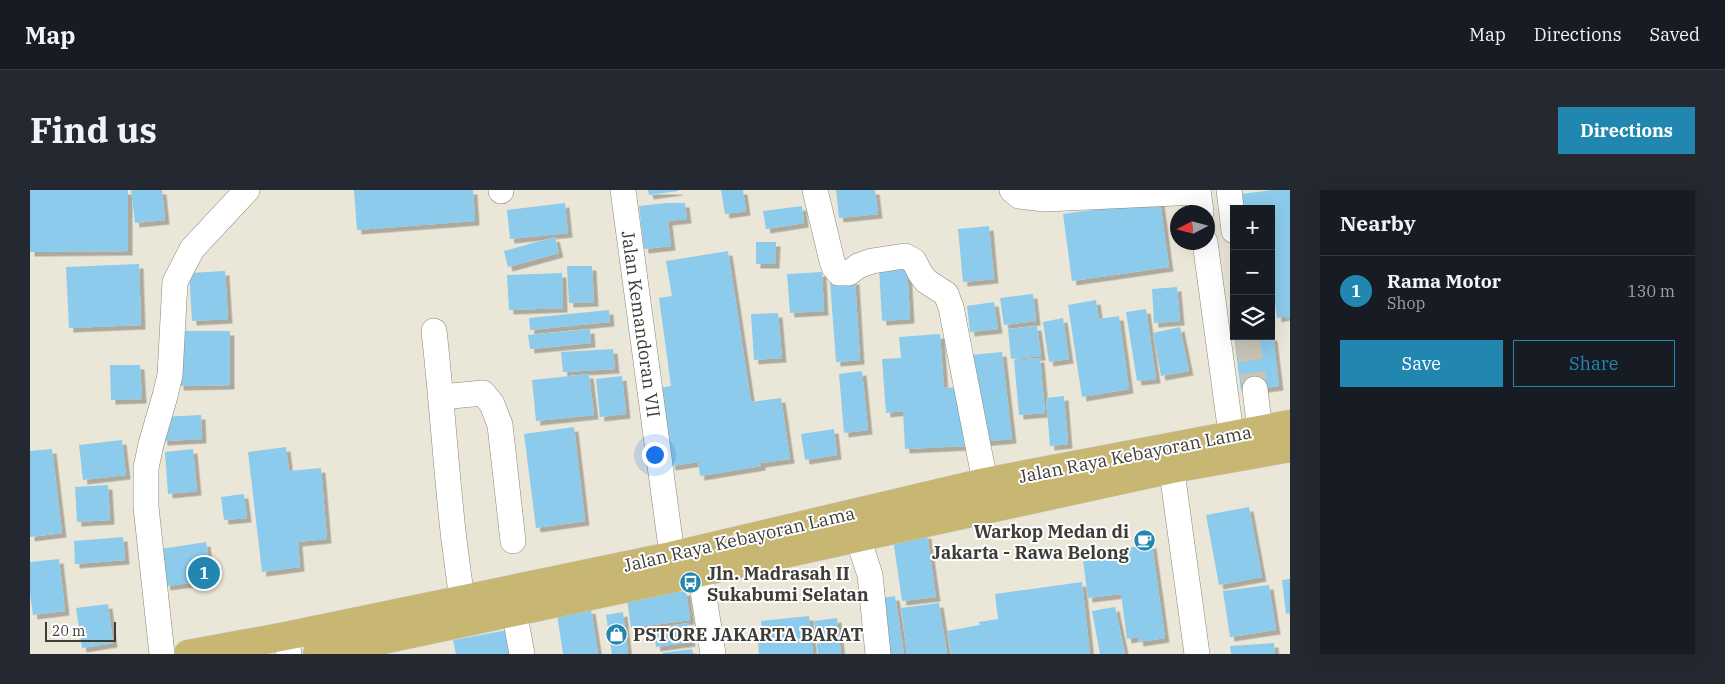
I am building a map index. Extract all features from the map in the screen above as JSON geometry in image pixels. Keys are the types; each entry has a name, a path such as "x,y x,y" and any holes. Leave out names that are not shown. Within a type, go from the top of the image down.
{"main road":[{"name":"Jalan Raya Kebayoran Lama","path":"317,654 454,613 686,564 1043,484 1261,441 1290,424"},
{"name":"Jalan Raya Kebayoran Lama","path":"1261,441 1290,448"},
{"name":"Jalan Raya Kebayoran Lama","path":"960,502 985,482 1043,484"},
{"name":"Jalan Raya Kebayoran Lama","path":"188,654 287,645 391,614 514,611 686,564"}],"street":[{"path":"162,654 146,507 146,468 170,375 176,282 192,249 247,190"},
{"name":"Jalan Kemandoran VII","path":"623,190 686,564 713,654"},
{"path":"815,190 832,261 834,267 840,273 850,273 858,266 872,261 905,256 914,261 926,281 946,294 952,307 985,482"},
{"path":"1012,190 1019,196 1045,199 1199,198"},
{"path":"1229,190 1231,205"},
{"path":"1206,250 1232,446"},
{"path":"434,331 449,496 454,613"},
{"path":"1255,389 1261,441"},
{"path":"441,397 483,393 492,404 500,425 514,541"},
{"path":"1170,458 1197,654"},
{"path":"853,526 870,574 878,654"},
{"path":"514,611 522,654"}],"building":[{"path":"30,190 128,190 128,251 30,252"},
{"path":"131,190 162,190 165,220 135,223"},
{"path":"354,190 473,190 475,221 357,230"},
{"path":"648,190 678,190 678,191 649,195"},
{"path":"721,190 743,190 746,211 725,214"},
{"path":"836,190 875,190 878,214 839,218"},
{"path":"1272,190 1290,190 1290,319 1286,319 1286,316 1277,318 1275,303 1275,205 1235,205 1234,195"},
{"path":"1160,201 1169,267 1072,281 1063,214"},
{"path":"565,203 568,233 510,239 507,210"},
{"path":"685,203 687,219 668,221 671,246 644,249 639,206"},
{"path":"802,206 804,223 766,229 763,211"},
{"path":"989,226 994,279 963,282 958,229"},
{"path":"555,237 559,253 508,267 504,251"},
{"path":"756,242 776,242 775,264 756,264"},
{"path":"728,251 751,402 781,398 790,459 700,476 698,462 671,466 659,388 671,386 659,298 672,296 666,261"},
{"path":"139,264 141,325 69,328 66,267"},
{"path":"567,266 592,266 594,302 569,303"},
{"path":"907,266 910,319 882,321 879,268"},
{"path":"225,271 228,319 192,321 189,273"},
{"path":"822,272 824,311 790,313 787,274"},
{"path":"562,273 563,308 509,310 507,275"},
{"path":"855,280 860,360 836,362 830,281"},
{"path":"1177,287 1180,321 1154,323 1152,289"},
{"path":"1033,294 1036,321 1004,325 1000,298"},
{"path":"1096,300 1099,319 1119,316 1129,389 1082,397 1068,305"},
{"path":"994,302 998,329 970,332 967,306"},
{"path":"1146,309 1156,379 1137,381 1126,312"},
{"path":"609,310 610,322 530,330 529,318"},
{"path":"778,313 782,358 754,360 751,314"},
{"path":"1063,318 1069,359 1049,362 1043,322"},
{"path":"1037,326 1041,356 1011,359 1008,329"},
{"path":"1180,327 1189,371 1161,376 1153,333"},
{"path":"590,329 591,343 530,349 528,335"},
{"path":"179,331 230,331 230,385 179,386"},
{"path":"940,334 944,388 963,387 966,446 905,449 903,411 886,413 882,359 901,358 899,337"},
{"path":"1235,340 1273,340 1279,386 1241,391"},
{"path":"613,349 615,369 563,372 561,352"},
{"path":"1002,352 1012,439 980,442 971,355"},
{"path":"1040,358 1045,413 1019,415 1014,360"},
{"path":"110,365 140,365 142,399 111,400"},
{"path":"862,371 868,430 844,433 839,374"},
{"path":"589,374 594,415 536,421 532,380"},
{"path":"622,376 626,414 600,417 596,379"},
{"path":"1064,396 1068,444 1050,446 1046,398"},
{"path":"201,415 202,439 163,441 161,417"},
{"path":"574,427 585,521 536,528 524,434"},
{"path":"834,429 837,455 805,460 801,434"},
{"path":"122,440 126,475 83,480 79,445"},
{"path":"286,447 289,471 321,468 327,539 298,542 300,567 262,572 248,452"},
{"path":"52,449 62,533 30,537 30,451"},
{"path":"193,449 197,491 168,494 165,452"},
{"path":"108,485 110,520 77,522 75,487"},
{"path":"244,494 247,518 224,520 221,497"},
{"path":"1249,507 1262,577 1219,585 1206,515"},
{"path":"927,534 936,597 902,601 893,539"},
{"path":"123,537 125,560 75,564 74,541"},
{"path":"206,542 212,580 166,586 161,549"},
{"path":"1152,544 1165,638 1139,642 1138,637 1127,639 1121,594 1088,598 1083,560 1115,555 1127,552 1126,548"},
{"path":"59,559 65,611 33,615 30,594 30,562"},
{"path":"1290,579 1290,613 1286,614 1282,580"},
{"path":"1082,582 1090,654 951,654 947,631 980,625 979,622 998,619 995,594"},
{"path":"1269,585 1276,630 1230,637 1223,591"},
{"path":"686,591 690,620 631,628 627,599"},
{"path":"895,596 904,654 884,654 876,599"},
{"path":"939,603 947,654 907,654 901,608"},
{"path":"108,604 113,643 82,648 76,608"},
{"path":"1115,607 1125,654 1100,654 1092,611"},
{"path":"591,609 598,654 563,654 557,614"},
{"name":"PSTORE JAKARTA BARAT","path":"623,612 628,654 612,654 606,615"},
{"path":"809,616 813,654 759,654 758,642 763,641 761,621"},
{"path":"837,618 841,654 818,654 814,621"},
{"path":"688,623 691,642 656,647 653,628"},
{"path":"508,630 513,654 456,654 453,640"},
{"path":"1274,643 1275,654 1231,654 1230,646"},
{"path":"692,649 693,654 662,653"}],"tunnel":[{"path":"1248,340 1255,389"}],"place":[{"name":"Warkop Medan di Jakarta - Rawa Belong","path":"1145,541"},
{"name":"Rama Motor","path":"204,573"},
{"name":"Jln. Madrasah II Sukabumi Selatan","path":"691,583"},
{"name":"PSTORE JAKARTA BARAT","path":"617,634"}]}
